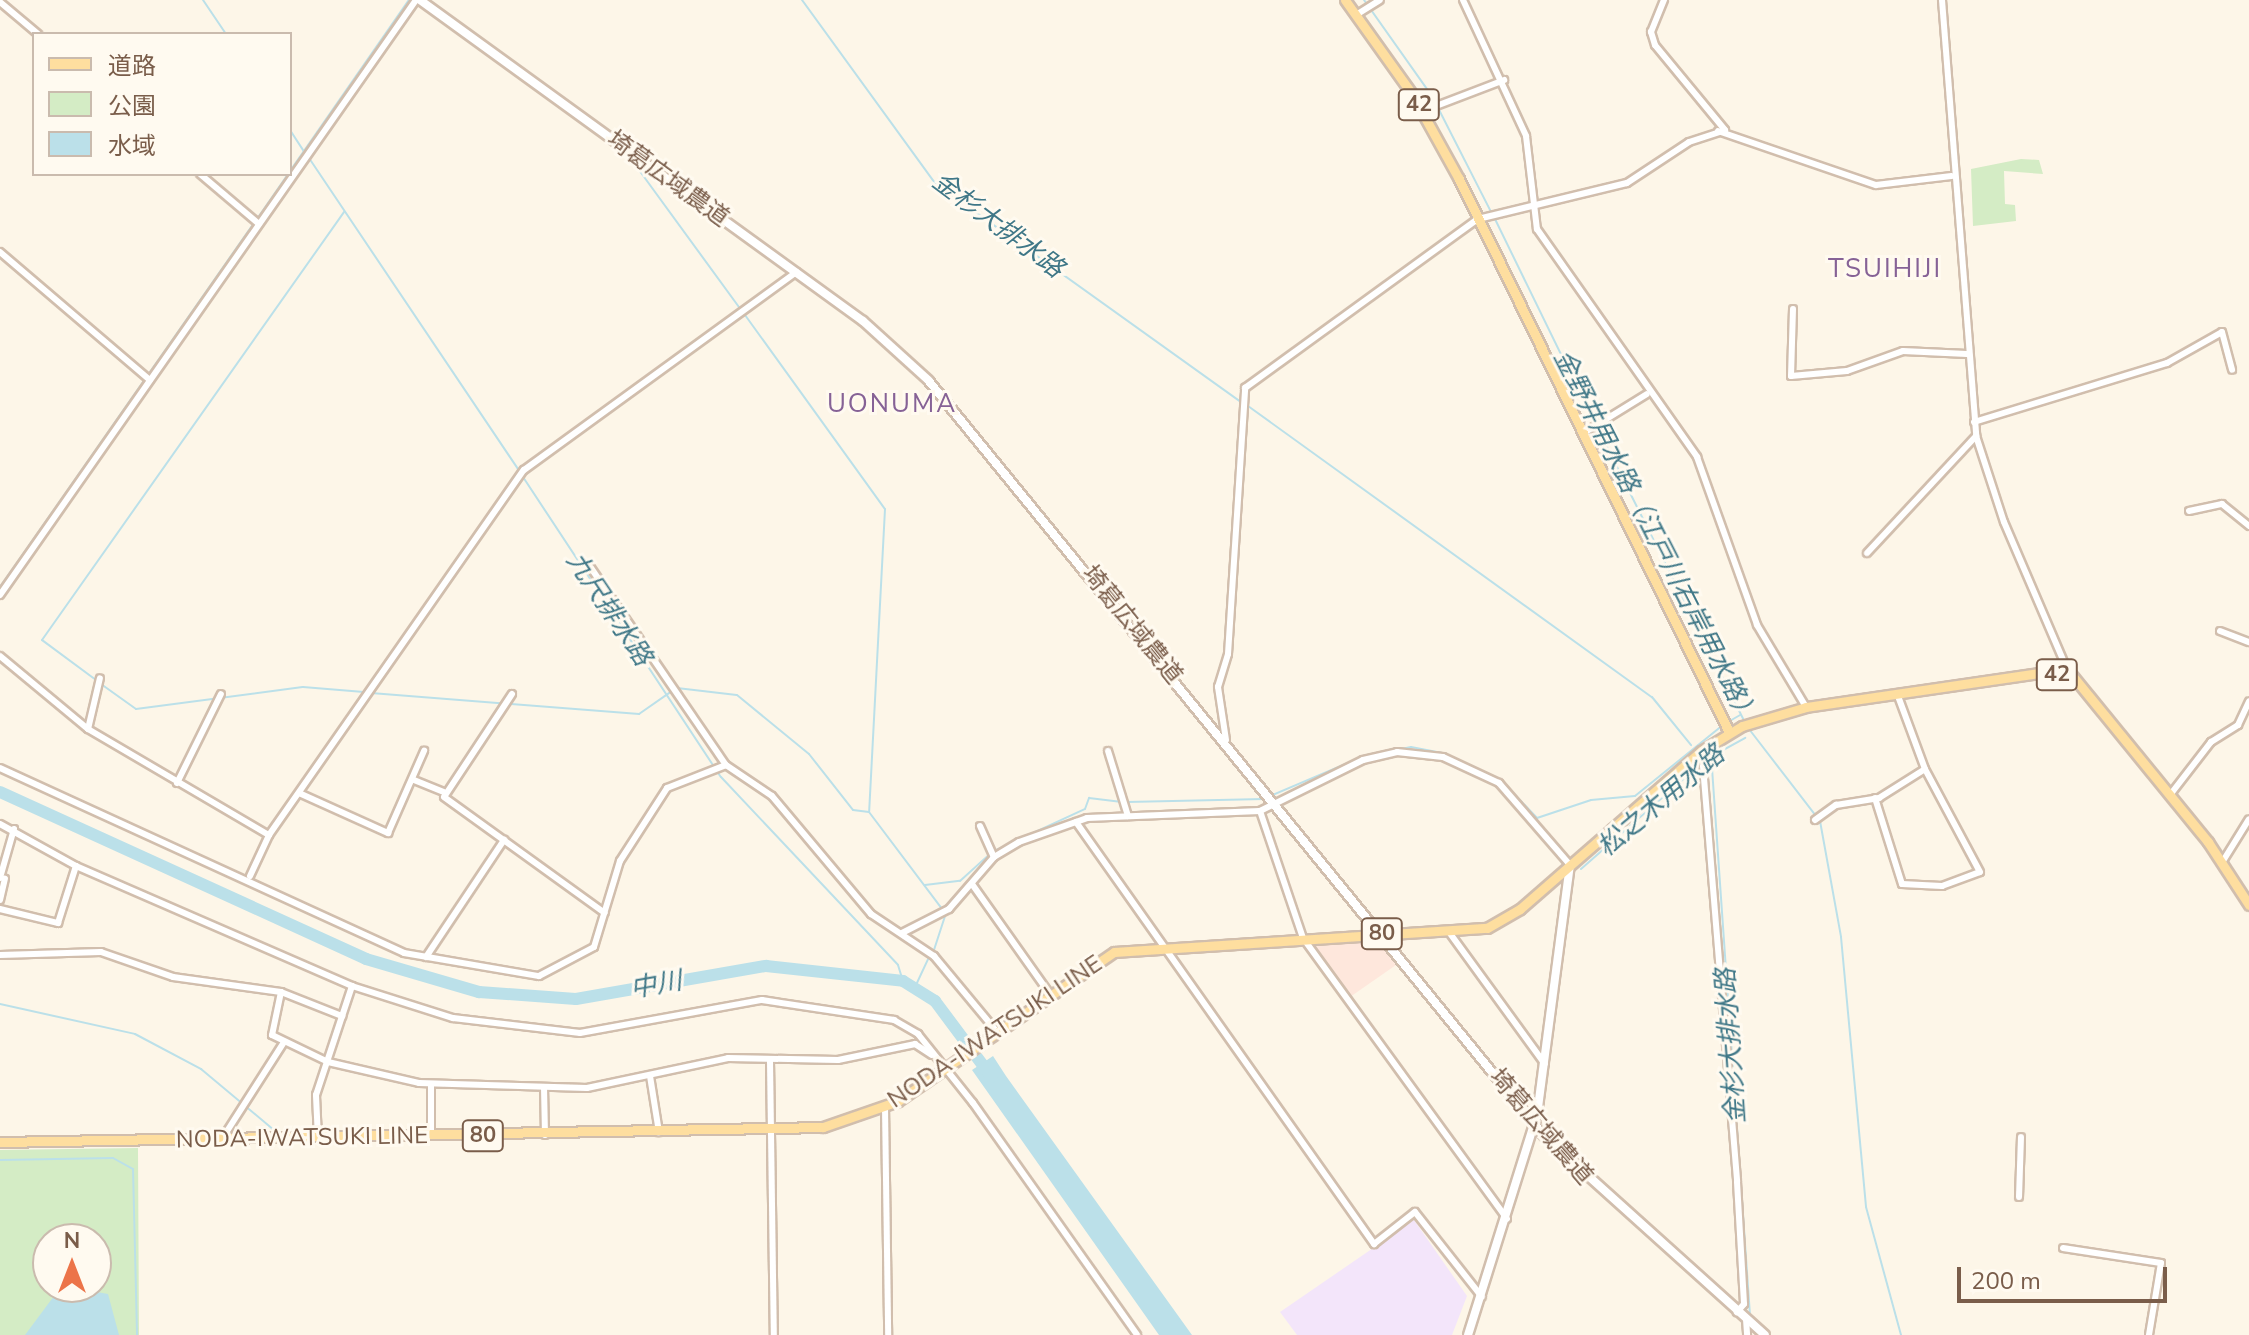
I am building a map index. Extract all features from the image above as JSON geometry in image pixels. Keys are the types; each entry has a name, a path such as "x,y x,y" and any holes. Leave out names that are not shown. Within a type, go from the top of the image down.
{"main road":[{"name":"42","path":"1345,0 1423,111 1587,431 1729,732 1806,707 2067,669 2223,861 2249,905"},
{"name":"NODA-IWATSUKI LINE","path":"0,1142 771,1132 823,1127 885,1107 1114,952 1162,944 1449,932 1505,920 1729,732"}],"street":[{"path":"292,175 418,0"},
{"name":"埼葛広域農道","path":"418,0 863,321 968,424 1535,1124 1596,1191 1765,1335"},
{"path":"1356,15 1380,0"},
{"path":"1463,0 1504,80 1526,136 1545,244 1647,394 1697,457 1757,625 1806,707"},
{"path":"1226,740 1218,687 1228,654 1245,388 1478,219 1536,202 1627,183 1718,131 1725,130 1655,45 1651,32 1664,0"},
{"path":"1942,0 1951,176 1976,436 2011,542 2067,669"},
{"path":"0,2 36,32"},
{"path":"1423,111 1504,80"},
{"path":"1718,131 1876,185 1951,176"},
{"path":"202,176 259,224"},
{"path":"0,595 291,176"},
{"path":"0,252 150,380"},
{"path":"250,876 269,835 524,470 797,272"},
{"path":"1793,309 1791,376 1847,371 1903,351 1967,354"},
{"path":"1974,422 2167,363 2222,332 2232,370"},
{"path":"1587,431 1647,394"},
{"path":"1867,553 1976,436"},
{"path":"2189,511 2222,504 2249,526"},
{"path":"591,568 726,765 772,796 871,914 934,956 994,1034"},
{"path":"2220,631 2249,642"},
{"path":"0,656 88,729 269,835"},
{"path":"88,729 100,678"},
{"path":"177,783 221,694"},
{"path":"444,792 512,694"},
{"path":"1875,798 1902,884 1942,886 1973,877 1979,860 1925,769 1898,696"},
{"path":"2170,795 2211,742 2238,725 2249,701"},
{"path":"299,793 388,833 414,780 424,751"},
{"path":"1108,751 1128,816"},
{"path":"902,933 949,909 994,857 1076,822 1128,816 1260,811 1363,760 1427,753 1499,783 1570,865 1535,1124 1484,1297 1468,1335"},
{"path":"0,768 250,876 380,942 426,957 557,973 594,947 634,832 667,788 726,765"},
{"path":"1703,766 1738,1198 1744,1304 1737,1312"},
{"path":"1818,817 1875,798 1925,769"},
{"path":"414,780 444,792 605,913"},
{"path":"1260,811 1303,938 1507,1219"},
{"path":"1076,822 1374,1244 1415,1212 1484,1297"},
{"path":"0,824 76,866 352,986 453,1018 580,1033 741,1002 853,1010 918,1034 946,1066 1137,1335"},
{"path":"2223,861 2248,824"},
{"path":"980,826 994,857"},
{"path":"0,900 14,829"},
{"path":"426,957 504,840"},
{"path":"0,909 58,923 76,866"},
{"path":"972,884 1050,994"},
{"path":"1449,932 1545,1064"},
{"path":"0,955 101,952 173,977 281,992 342,1016"},
{"path":"318,1138 316,1095 352,986"},
{"path":"281,992 272,1030 284,1042 328,1062 431,1084 587,1088 728,1058 838,1060 915,1044 946,1066"},
{"path":"222,1139 284,1042"},
{"path":"770,1061 774,1335"},
{"path":"650,1076 659,1133"},
{"path":"431,1084 431,1136"},
{"path":"544,1087 545,1135"},
{"path":"885,1107 888,1335"},
{"path":"2019,1197 2021,1137"},
{"path":"2063,1248 2161,1263 2149,1335"},
{"path":"2160,1269 2169,1271"},
{"path":"1746,1319 1747,1335"}],"shaded area":[{"path":"1379,942 1396,965 1350,997 1314,945"},
{"path":"1414,1220 1467,1296 1452,1335 1297,1335 1280,1312"}],"green space":[{"path":"2021,159 2039,160 2043,174 2004,171 2005,204 2015,205 2016,221 1973,226 1971,169"},
{"path":"138,1148 139,1335 0,1335 0,1150"}],"water":[{"path":"993,1056 1192,1335 1159,1335 972,1070"},
{"path":"49,1303 110,1303 119,1335 25,1335"}],"waterway":[{"name":"九尺排水路","path":"203,0 225,32"},
{"path":"292,168 409,0"},
{"name":"金杉大排水路","path":"802,0 935,183 1241,402"},
{"name":"金野井用水路（江戸川右岸用水路）","path":"1364,0 1432,96 1491,212"},
{"name":"九尺排水路","path":"292,133 305,153"},
{"name":"九尺排水路","path":"309,158 519,471"},
{"path":"639,170 741,310"},
{"path":"257,219 287,176"},
{"path":"96,680 42,640 344,212"},
{"name":"金野井用水路（江戸川右岸用水路）","path":"1494,217 1595,424"},
{"path":"0,587 253,224"},
{"path":"745,315 885,509 869,812 942,909"},
{"name":"金杉大排水路","path":"1248,406 1652,697 1691,745"},
{"name":"金野井用水路（江戸川右岸用水路）","path":"1598,429 1744,720"},
{"name":"九尺排水路","path":"523,477 721,777 898,965 903,981"},
{"path":"101,684 136,709 303,687 364,692"},
{"path":"677,688 737,695 809,754 853,810 869,812"},
{"path":"371,693 639,714 672,691"},
{"path":"1728,722 1740,715"},
{"path":"1270,796 1362,757 1411,747 1443,753 1502,781 1537,818 1591,800 1635,796 1723,725"},
{"name":"金野井用水路（江戸川右岸用水路）","path":"1749,729 1816,816"},
{"name":"松之木用水路","path":"1581,869 1705,760 1745,738"},
{"name":"金杉大排水路","path":"1705,760 1712,768 1750,1315"},
{"name":"中川","path":"0,792 366,959 479,992 576,999 766,966 903,981 935,1001 991,1076"},
{"path":"925,885 960,881 992,852 1085,809 1089,798 1120,802"},
{"path":"1127,802 1264,799"},
{"name":"金野井用水路（江戸川右岸用水路）","path":"1820,821 1841,937 1866,1207 1901,1335"},
{"path":"933,953 945,915"},
{"path":"916,985 929,957"},
{"path":"0,1004 135,1034 201,1069 274,1130"},
{"path":"0,1160 113,1158 133,1169 137,1335"},
{"name":"金杉大排水路","path":"1750,1326 1751,1335"}],"district":[{"name":"TSUIHIJI","path":"1885,269"},
{"name":"UONUMA","path":"892,404"}]}
